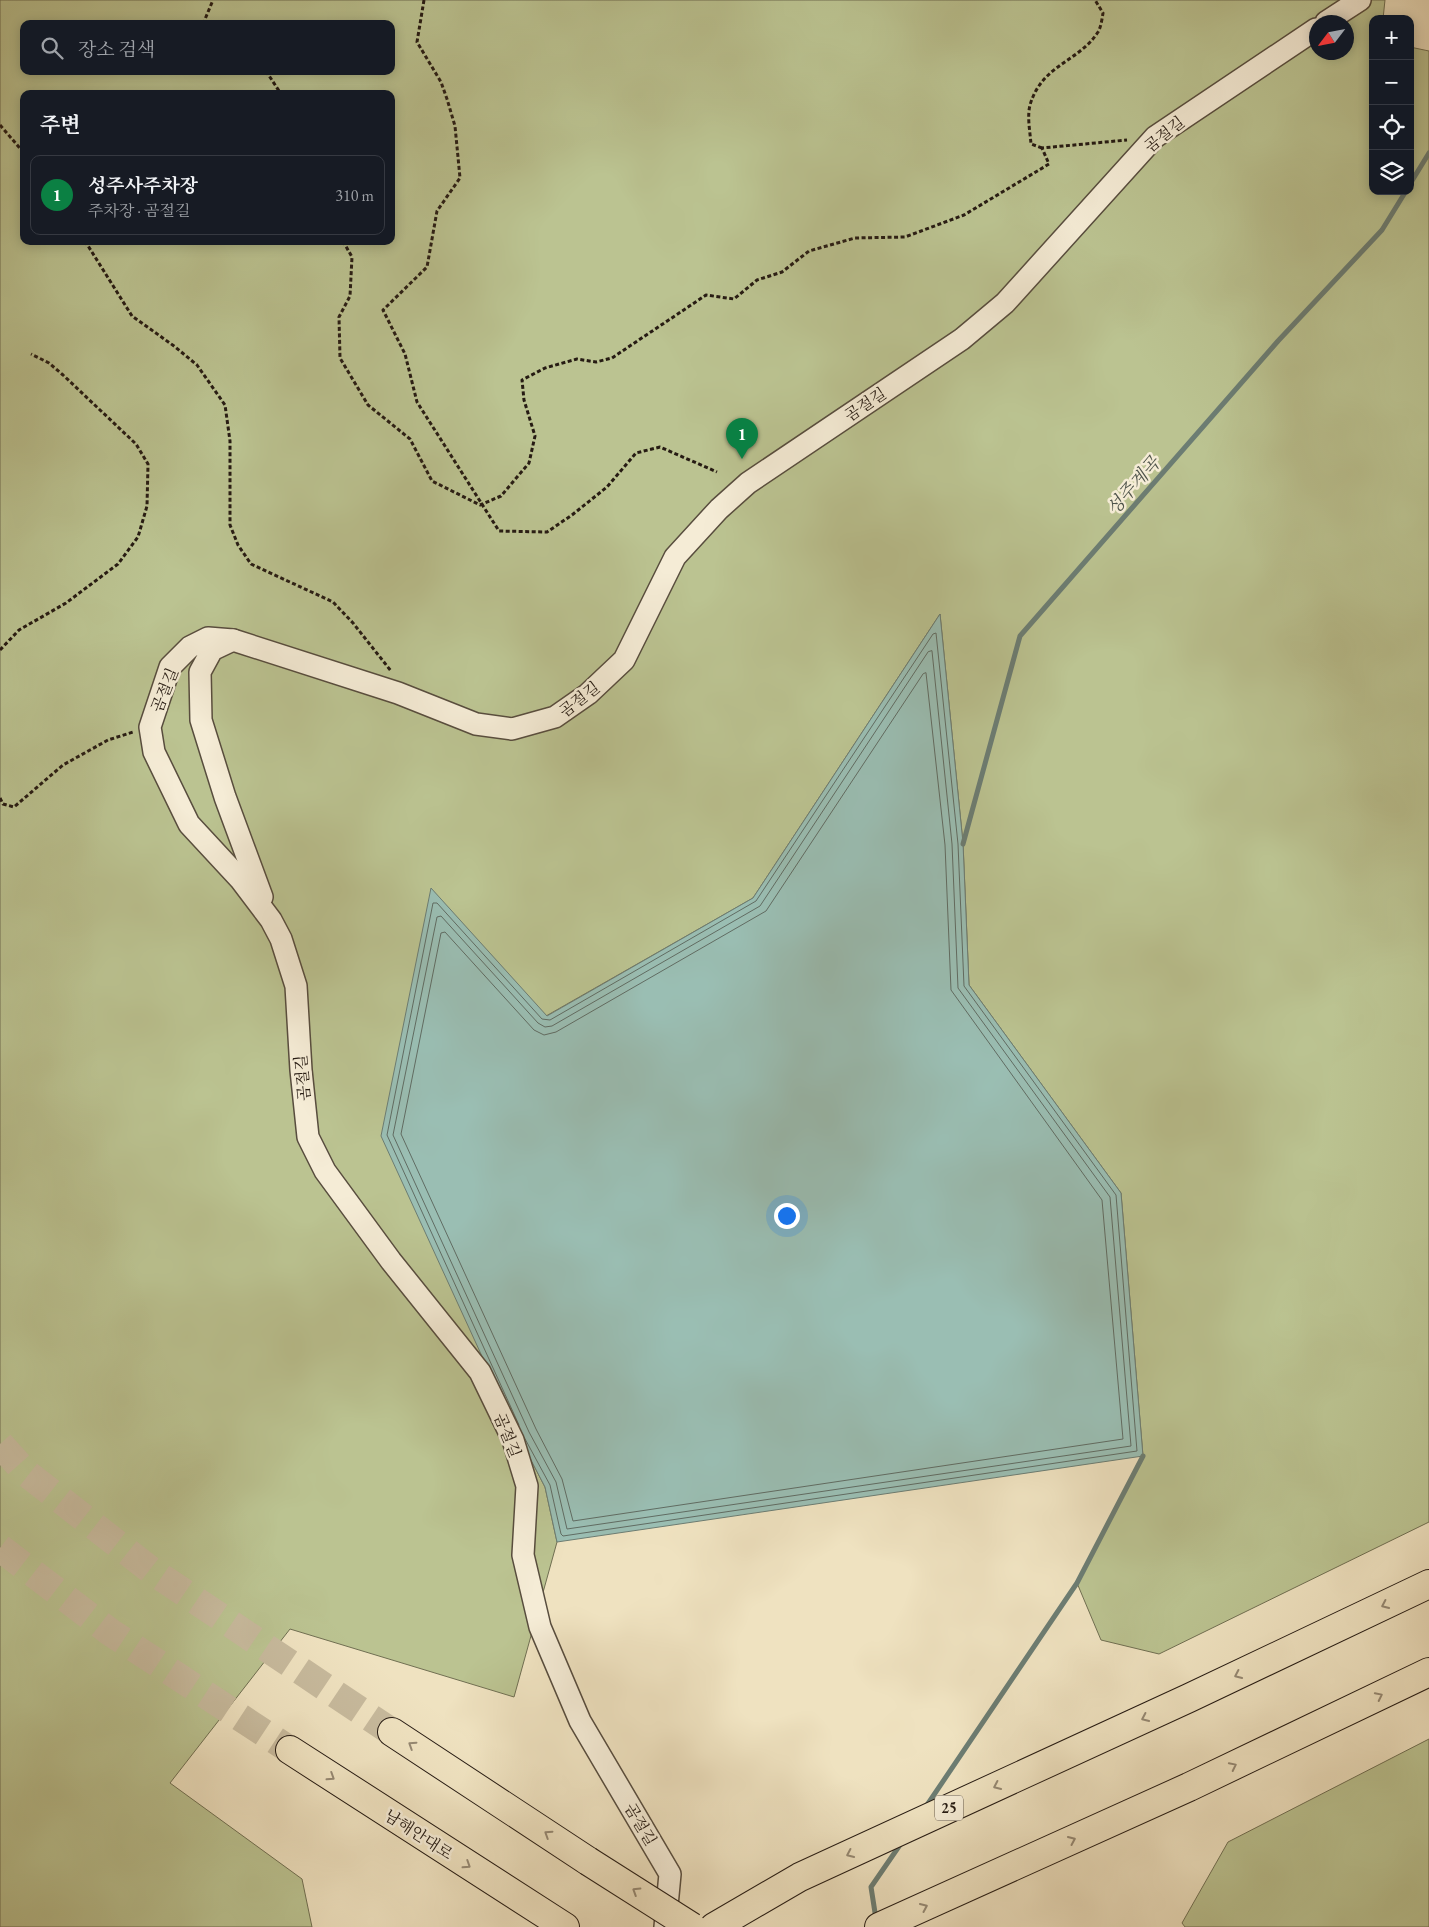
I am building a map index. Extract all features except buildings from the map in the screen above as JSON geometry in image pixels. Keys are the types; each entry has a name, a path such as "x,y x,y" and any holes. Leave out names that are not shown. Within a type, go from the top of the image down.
{"main road":[{"name":"25","path":"714,1927 800,1877 1189,1698 1429,1584"},
{"path":"879,1927 1189,1787 1429,1672"},
{"path":"392,1732 692,1927"},
{"name":"남해안대로","path":"290,1750 556,1922"}],"street":[{"path":"1337,15 1360,0"},
{"name":"곰절길","path":"665,1927 670,1874 580,1721 540,1627 523,1555 527,1486 513,1440 480,1372 392,1261 325,1171 308,1137 301,1070 296,986 281,939 271,920 240,879 190,824 154,752 150,727 170,667 190,647 208,638 233,640 410,698 476,724 512,729 555,718 588,694 624,660 675,557 719,509 748,483 962,339 1005,304 1155,137 1309,34"},
{"path":"233,640 212,650 200,672 201,720 226,797 271,920"}],"path":[{"path":"205,20 213,0"},
{"path":"424,0 417,42 440,82 447,99 455,126 460,178 437,211 426,267 383,310 405,354 417,402 480,505 499,531 547,532 572,516 607,487 636,453 660,448 717,472"},
{"path":"1095,0 1103,13 1098,31 1088,44 1040,82 1030,106 1031,144 1042,148 1155,137"},
{"path":"269,75 278,90"},
{"path":"0,125 20,148"},
{"path":"345,245 352,257 350,296 339,317 340,358 368,405 410,439 432,482 480,505 501,496 529,463 535,436 524,400 522,380 545,368 577,359 596,362 612,358 706,295 734,299 757,280 782,272 809,251 854,238 905,237 964,215 1049,164 1042,148"},
{"path":"88,245 132,316 197,365 226,405 230,441 230,525 238,545 251,564 333,602 353,623 410,698"},
{"path":"0,650 19,630 66,603 118,564 138,536 146,506 148,464 136,444 56,369 31,354"},
{"path":"0,798 3,804 14,806 63,765 108,740 150,727"}],"green space":[{"path":"0,0 1385,0 1383,15 1369,15 1369,195 1414,195 1414,48 1429,51 1429,1522 1159,1654 1101,1640 1077,1583 1143,1456 1121,1193 969,985 963,843 940,614 753,898 546,1016 431,889 519,1437 545,1487 557,1542 514,1697 290,1629 170,1783 302,1879 312,1927 0,1927"},
{"path":"1429,1739 1429,1927 1185,1927 1182,1923 1228,1842"}],"water":[{"path":"940,614 963,843 969,985 1121,1193 1143,1456 557,1542 545,1487 519,1437 381,1136 431,888 547,1016 753,898"}],"waterway":[{"name":"성주계곡","path":"1414,177 1429,153"},
{"name":"성주계곡","path":"963,844 1020,636 1278,341 1382,230 1404,195"},
{"path":"925,1808 1077,1583 1143,1456"},
{"path":"876,1919 871,1887 902,1842"}],"tunnel":[{"path":"0,1444 25,1472 152,1571 392,1732"},
{"path":"0,1548 110,1632 290,1750"}],"place":[{"name":"성주사주차장","path":"742,459"}]}
